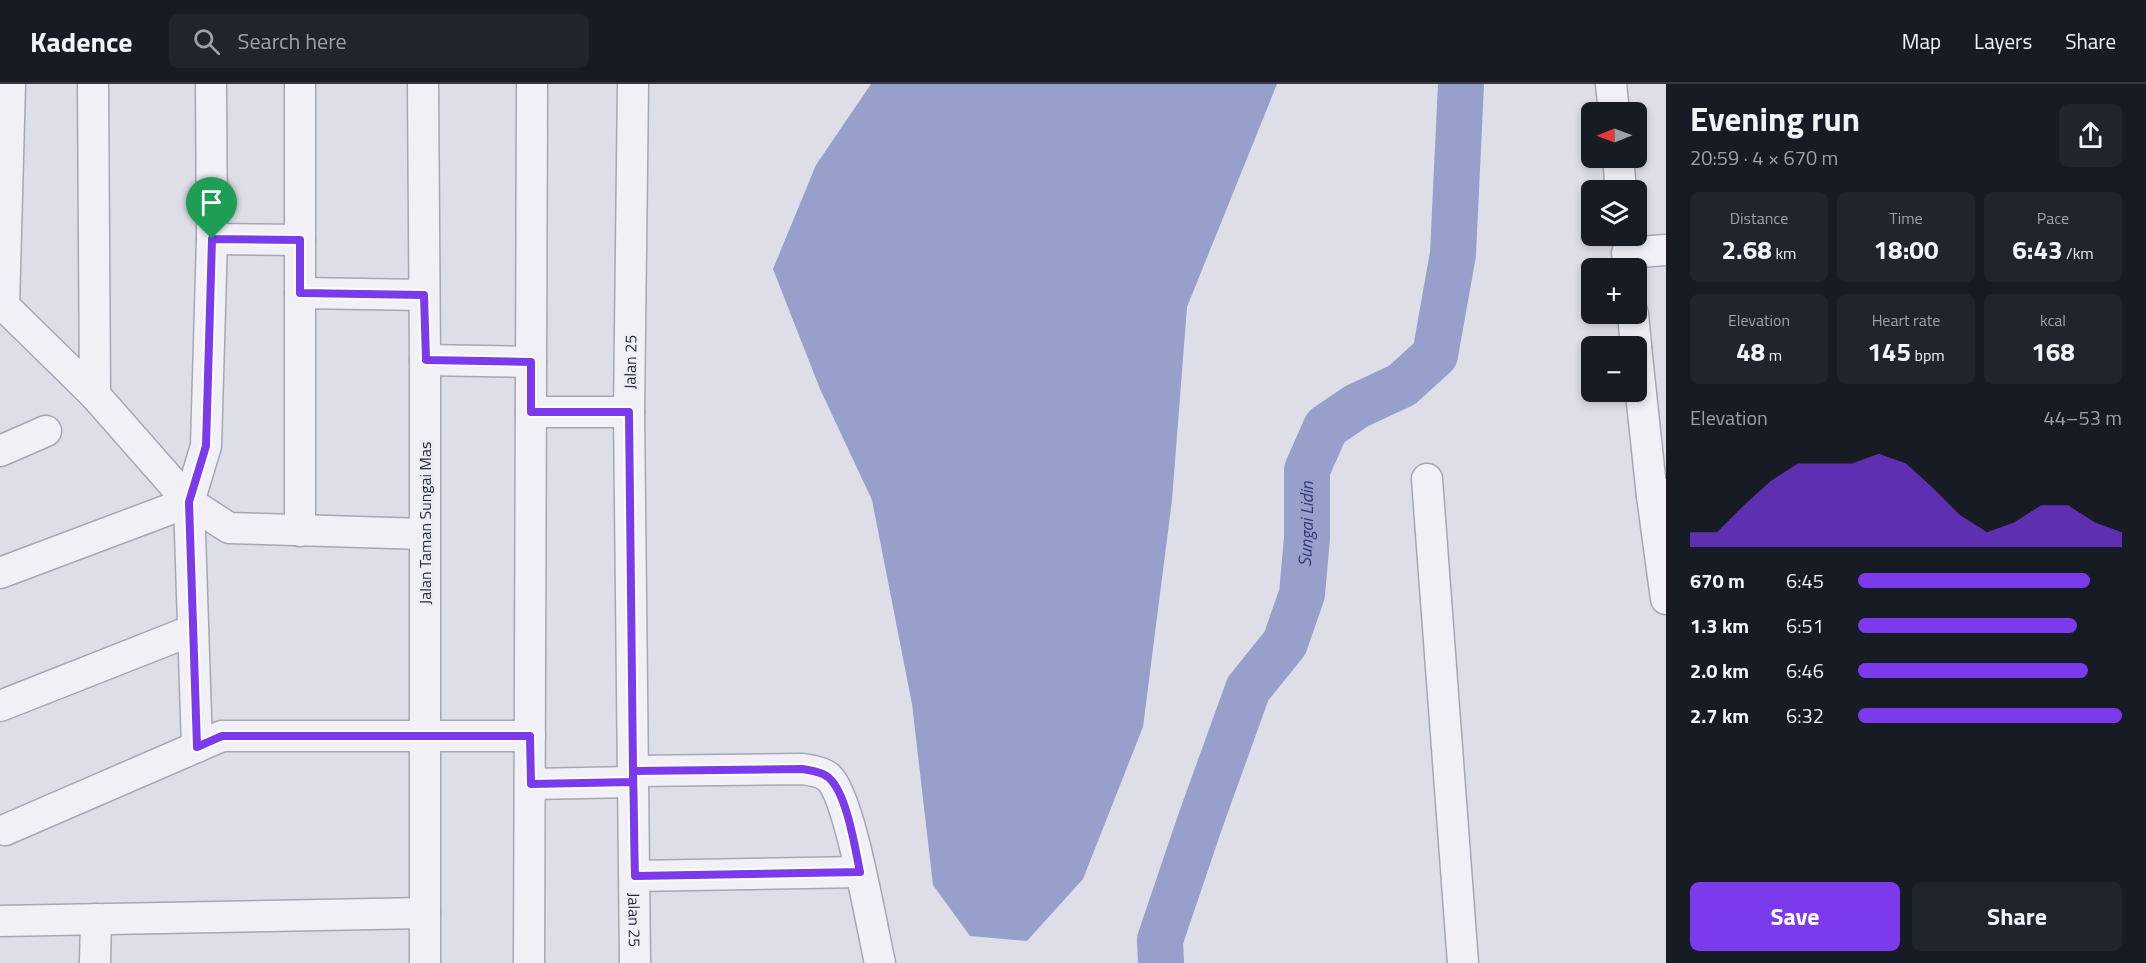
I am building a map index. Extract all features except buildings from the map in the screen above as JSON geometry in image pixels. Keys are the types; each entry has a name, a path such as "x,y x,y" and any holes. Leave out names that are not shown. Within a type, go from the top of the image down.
{"street":[{"path":"10,84 1,305 95,395 189,502 229,528 424,534"},
{"path":"93,84 95,395"},
{"path":"197,747 189,502 206,446 212,239 211,84"},
{"path":"300,84 300,531"},
{"name":"Jalan Taman Sungai Mas","path":"423,84 426,360 425,963"},
{"path":"529,963 532,84"},
{"name":"Jalan 25","path":"633,84 629,412 635,963"},
{"path":"1611,84 1613,102"},
{"path":"212,239 300,240"},
{"path":"1627,252 1666,250"},
{"path":"300,293 424,295"},
{"path":"426,360 531,362"},
{"path":"1645,402 1659,495 1666,599"},
{"path":"531,412 629,412"},
{"path":"0,451 46,431"},
{"path":"1427,479 1463,963"},
{"path":"0,573 189,502"},
{"path":"0,706 193,630"},
{"path":"5,830 222,736 530,736"},
{"path":"531,784 802,769 828,776 838,789 849,823 880,963"},
{"path":"635,876 860,872"},
{"path":"0,921 425,913"},
{"path":"95,963 96,919"}],"water":[{"path":"871,84 1277,84 1187,307 1172,500 1143,727 1083,879 1027,941 970,936 933,885 912,704 872,500 820,389 773,269 816,165"}],"waterway":[{"name":"Sungai Lidin","path":"1161,963 1160,940 1248,689 1285,643 1302,594 1307,538 1307,470 1326,427 1357,406 1402,385 1435,355 1453,254 1461,84"}],"route":[{"path":"212,239 206,446 189,502 197,747 222,736 530,736 531,784 633,782 633,771 802,769 814,771 828,776 838,789 849,823 860,872 635,876 633,782 629,412 531,412 531,362 426,360 424,295 300,293 300,240 212,239"}]}
